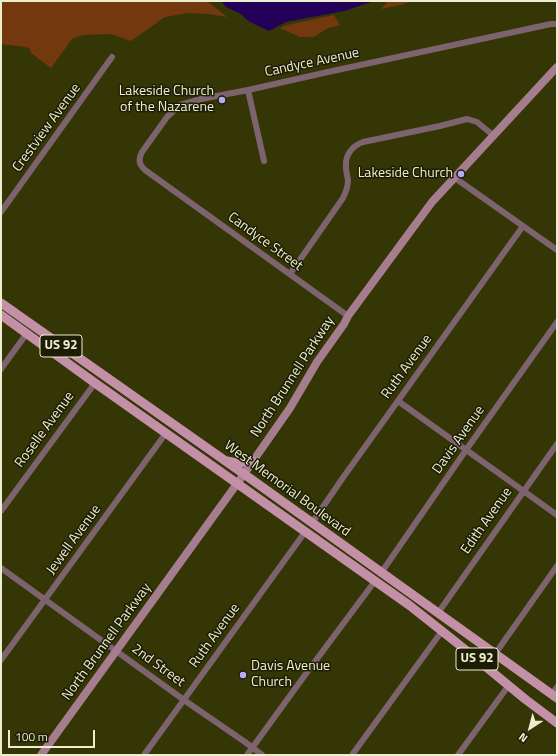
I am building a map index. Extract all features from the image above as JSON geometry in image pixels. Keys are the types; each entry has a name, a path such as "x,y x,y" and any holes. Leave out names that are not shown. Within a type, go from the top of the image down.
{"main road":[{"name":"West Memorial Boulevard","path":"1,303 244,474 495,654 555,693"},
{"name":"West Memorial Boulevard","path":"1,315 375,581 442,631"},
{"path":"76,369 102,375"},
{"path":"95,383 122,389"},
{"path":"223,460 237,463 253,461"},
{"path":"361,571 381,573"},
{"path":"375,581 385,581 396,584"},
{"name":"US 92","path":"442,631 557,722"}],"street":[{"name":"Candyce Avenue","path":"169,187 141,167 140,157 167,117 180,105 201,99 551,24 557,24"},
{"name":"Crestview Avenue","path":"1,212 112,57"},
{"name":"North Brunnell Parkway","path":"41,755 244,474 290,408 317,362 348,316 432,202 557,67"},
{"path":"248,90 264,161"},
{"path":"290,274 343,198 348,181 345,165 350,150 356,145 362,142 467,120 477,122 494,136"},
{"path":"455,178 557,250"},
{"name":"Candyce Street","path":"169,187 348,316"},
{"name":"Ruth Avenue","path":"312,523 524,226"},
{"name":"Davis Avenue","path":"381,573 557,322"},
{"path":"1,369 27,334"},
{"name":"Roselle Avenue","path":"1,512 95,383"},
{"path":"398,401 557,515"},
{"name":"Jewell Avenue","path":"1,660 166,433"},
{"name":"Edith Avenue","path":"438,613 557,444"},
{"name":"Ruth Avenue","path":"144,755 305,532"},
{"path":"495,654 557,566"},
{"name":"2nd Street","path":"1,568 184,700 253,747 262,755"},
{"path":"247,755 375,581"},
{"path":"352,755 442,631"},
{"path":"458,755 509,685"}],"shaded area":[{"path":"1,1 207,1 227,17 188,13 165,17 131,41 111,34 83,35 72,39 51,68 31,53 30,49 26,47 1,44"},
{"path":"221,1 374,1 344,11 286,22 269,31 226,7"},
{"path":"388,1 413,1 381,9"},
{"path":"334,15 340,25 328,28 314,37 300,37 280,28 287,25"}],"place":[{"name":"Lakeside Church of the Nazarene","path":"222,100"},
{"name":"Lakeside Church","path":"461,174"},
{"name":"Davis Avenue Church","path":"243,675"}]}
